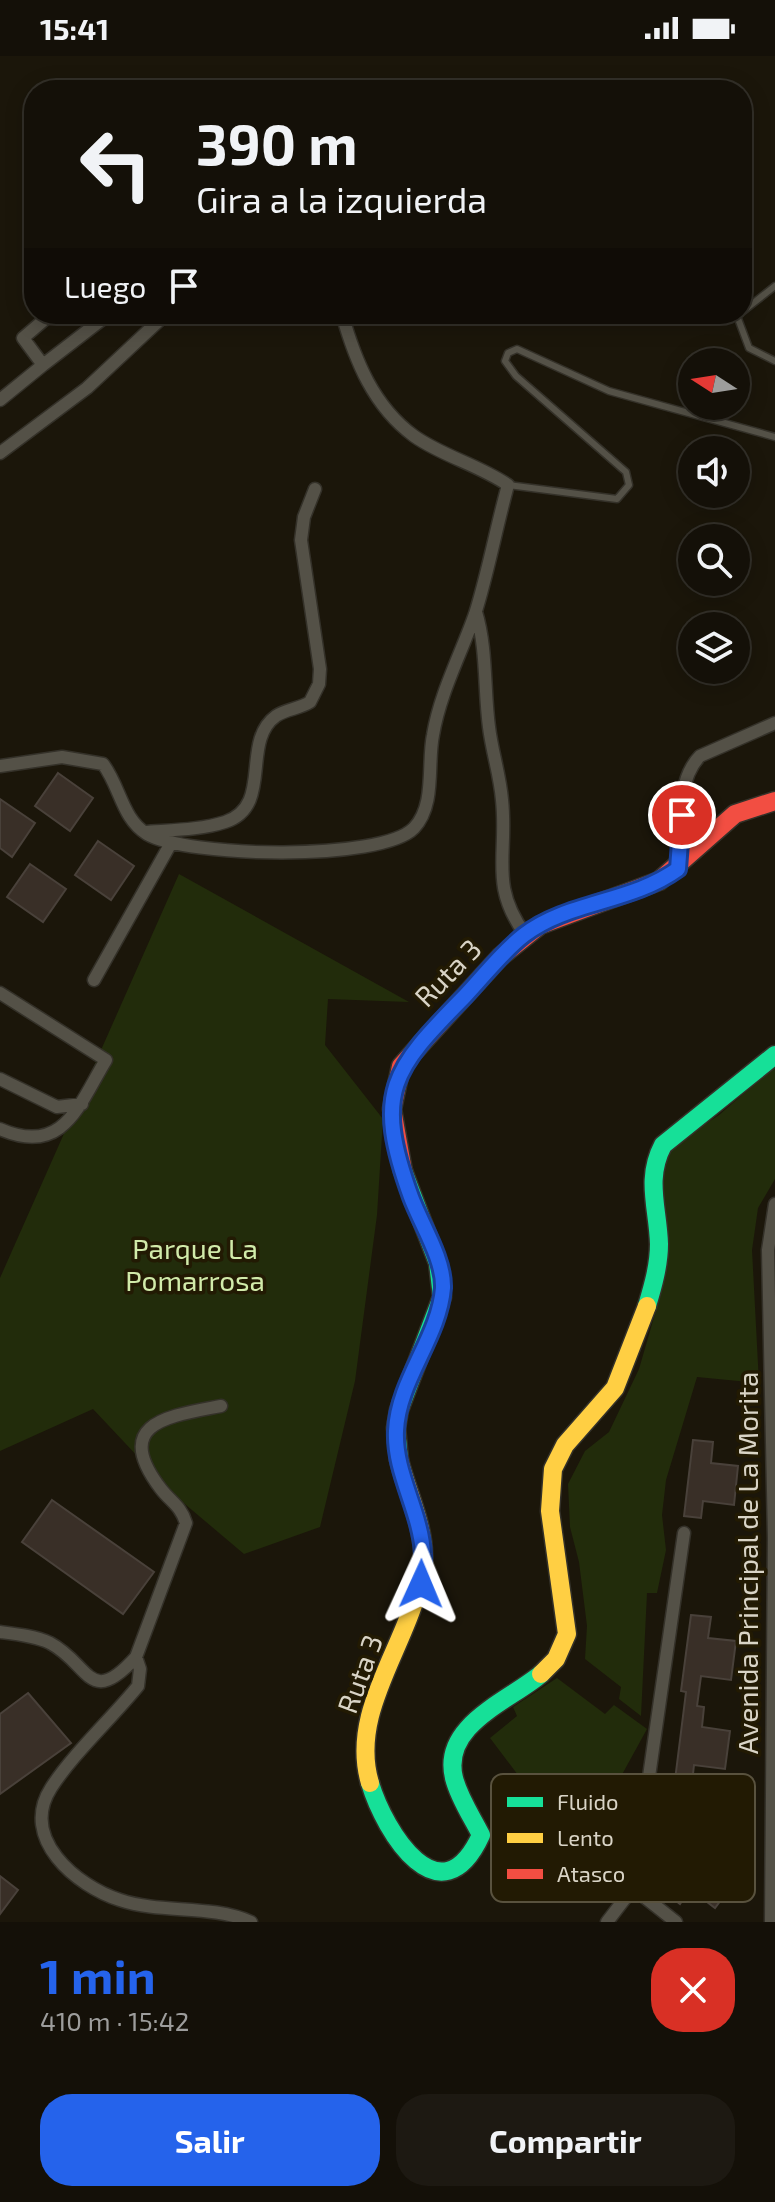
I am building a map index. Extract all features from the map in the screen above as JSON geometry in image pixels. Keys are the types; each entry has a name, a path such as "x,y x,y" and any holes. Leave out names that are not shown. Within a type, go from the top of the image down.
{"street":[{"path":"39,324 23,338 43,365"},
{"path":"0,400 96,324"},
{"path":"0,453 87,388 155,324"},
{"path":"0,766 62,757 103,764 116,781 129,819 144,832 171,843 213,849 295,853 375,845 413,829 426,807 433,734 476,612 508,485 483,468 414,436 386,408 363,378 345,324"},
{"path":"144,832 223,823 240,815 254,787 261,736 275,717 310,702 319,684 320,669 301,540 304,517 315,489"},
{"path":"476,612 481,628 489,730 502,796 505,835 500,880 510,914 525,934"},
{"path":"678,869 684,788 691,765 700,756 775,723"},
{"name":"Ruta 3","path":"775,801 737,813 678,869 647,888 592,904 525,934 418,1044 401,1066 391,1095 402,1173 443,1285 437,1315 399,1407 396,1431 397,1452 423,1555 421,1584 411,1620 371,1714 366,1749 368,1783 404,1853 430,1869 456,1870 472,1858 481,1835 454,1776 451,1757 459,1735 546,1675 562,1656 568,1634 554,1542 550,1483 553,1465 564,1445 614,1391 635,1344 659,1257 650,1198 655,1157 663,1145 775,1055"},
{"path":"94,980 171,843"},
{"path":"0,993 106,1060 70,1122 52,1133 32,1138 0,1129"},
{"path":"0,1079 57,1107 82,1104"},
{"name":"Avenida Principal de La Morita","path":"771,1922 774,1538 768,1250 775,1204"},
{"path":"0,1632 51,1644 81,1669 103,1682 114,1680 136,1657 186,1523 182,1508 164,1493 147,1469 141,1451 144,1437 162,1417 221,1406"},
{"path":"649,1774 684,1533"},
{"path":"136,1657 140,1669 138,1686 49,1790 41,1822 51,1854 76,1877 120,1901 233,1914 251,1922"},
{"path":"607,1922 622,1902"},
{"path":"651,1902 676,1922"}],"lane":[{"path":"752,304 775,286"},
{"path":"740,324 749,348 775,361"},
{"path":"508,485 617,499 629,485 626,472 516,376 505,361 508,353 517,349 609,391 775,437"}],"green space":[{"name":"Parque La Pomarrosa","path":"179,874 409,1002 328,999 325,1045 383,1119 377,1215 355,1381 320,1527 244,1554 173,1494 93,1409 0,1451 0,1278"},
{"path":"775,1066 775,1179 758,1208 752,1250 759,1383 697,1377 666,1480 662,1515 666,1550 657,1593 647,1593 641,1716 619,1699 621,1687 585,1659 587,1626 579,1562 570,1527 568,1484 585,1451 609,1432 639,1369 659,1300 668,1257 656,1196 660,1163 677,1142 719,1115"},
{"path":"557,1678 605,1714 614,1705 647,1729 622,1774 517,1774 490,1738 517,1716 513,1707"}],"building":[{"path":"58,773 93,798 70,831 35,806"},
{"path":"0,799 35,823 12,857 0,848"},
{"path":"98,841 134,866 111,900 75,875"},
{"path":"30,864 66,889 43,922 7,897"},
{"path":"693,1440 713,1442 711,1463 738,1466 734,1505 703,1501 701,1518 684,1516"},
{"path":"52,1500 154,1572 123,1614 22,1542"},
{"path":"691,1615 711,1617 708,1638 736,1641 731,1680 701,1676 697,1706 704,1707 702,1727 730,1731 725,1769 694,1765 693,1774 676,1774 686,1692 681,1691"},
{"path":"28,1693 71,1743 0,1794 0,1714"},
{"path":"0,1876 18,1890 0,1914"}],"traffic: fast":[{"path":"647,1306 658,1260 654,1182 663,1145 775,1055"},
{"path":"399,1460 396,1428 399,1410 442,1297 438,1263 403,1171"},
{"path":"370,1783 377,1803 401,1844 416,1860 432,1870 449,1871 465,1860 481,1835 454,1778 453,1759 458,1743 481,1716 541,1674"}],"traffic: slow":[{"path":"541,1674 556,1659 567,1634 550,1511 553,1469 565,1445 615,1388 647,1306"},
{"path":"370,1783 365,1754 368,1726 375,1699 409,1616 423,1561 418,1523 399,1460"}],"traffic: jam":[{"path":"403,1171 392,1109 401,1066 500,957 540,925 659,881 735,814 775,801"}],"route":[{"path":"421,1584 423,1555 417,1521 397,1452 396,1431 399,1407 437,1315 443,1285 402,1173 391,1095 401,1066 418,1044 525,934 592,904 647,888 678,869 682,815"}]}
